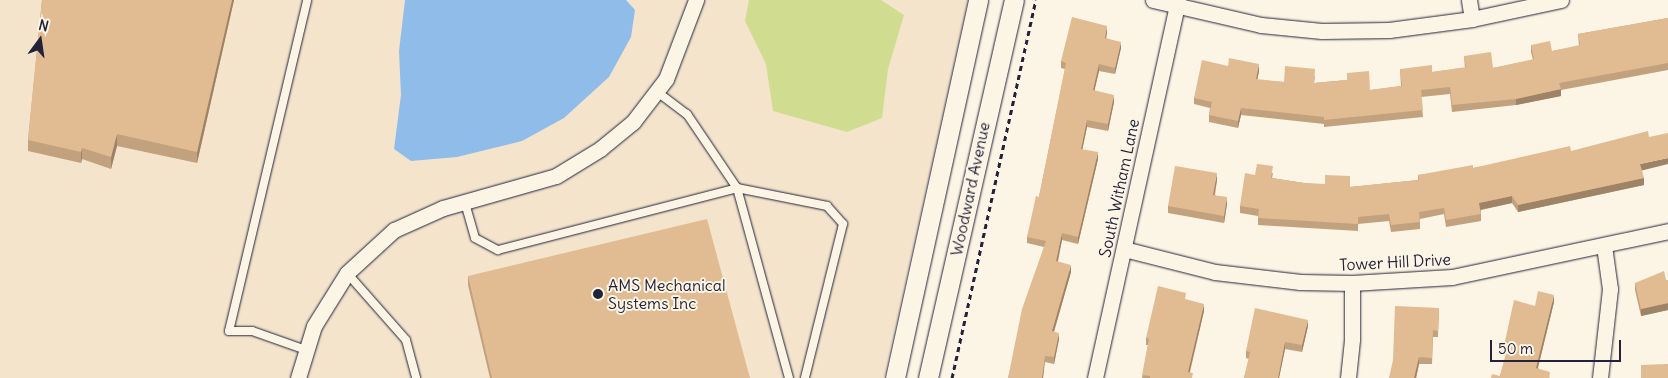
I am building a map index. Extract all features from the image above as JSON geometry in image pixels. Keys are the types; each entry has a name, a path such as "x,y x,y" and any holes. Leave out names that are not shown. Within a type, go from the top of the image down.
{"street":[{"path":"298,378 314,326 348,273 394,230 443,208 556,176 600,149 633,122 666,79 696,0"},
{"name":"Woodward Avenue","path":"895,378 978,0"},
{"name":"Woodward Avenue","path":"928,378 1014,0"},
{"path":"1153,0 1177,2 1261,25 1322,31 1389,30 1472,19 1561,0"},
{"path":"1469,0 1472,19"},
{"name":"South Witham Lane","path":"1095,378 1177,2"},
{"name":"Tower Hill Drive","path":"1124,249 1215,272 1300,282 1352,283 1452,277 1668,231"},
{"path":"1600,378 1610,289 1604,246"},
{"path":"1348,378 1352,339 1352,283"}],"lane":[{"path":"306,350 252,331 229,331 307,0"},
{"path":"656,92 686,114 737,188 789,378"},
{"path":"465,203 475,238 498,250 737,188 827,206 843,224 805,378"},
{"path":"348,273 406,340 416,378"}],"path":[{"path":"952,378 1036,0"}],"shaded area":[{"path":"0,0 968,0 884,378 0,378"}],"green space":[{"path":"749,0 881,0 904,15 888,69 882,118 847,132 773,111 766,64 745,21"}],"water":[{"path":"405,0 626,0 635,10 631,37 609,77 564,118 522,141 457,157 411,161 394,149 401,95 399,51"}],"building":[{"path":"42,0 232,0 197,152 117,134 111,157 82,148 81,152 28,140"},
{"path":"1072,17 1107,26 1105,38 1121,42 1115,68 1099,64 1093,90 1114,95 1108,124 1087,120 1081,149 1098,152 1078,237 1062,233 1056,261 1071,265 1052,331 1059,333 1054,357 1045,356 1042,378 1008,378 1022,309 1046,241 1027,237 1036,196 1039,197 1066,63 1061,61"},
{"path":"1668,18 1668,63 1559,83 1561,89 1516,99 1452,105 1450,87 1421,90 1423,110 1324,120 1324,117 1241,108 1238,121 1209,115 1212,102 1194,98 1202,60 1228,66 1229,58 1259,64 1256,79 1284,82 1285,66 1315,69 1314,83 1347,80 1347,73 1369,71 1370,90 1402,86 1400,69 1432,65 1432,72 1466,67 1464,56 1491,52 1493,68 1534,59 1531,45 1550,41 1552,51 1580,45 1578,34"},
{"path":"1648,131 1649,137 1668,133 1668,158 1640,164 1644,178 1518,205 1512,196 1479,203 1481,214 1446,220 1444,208 1419,212 1420,222 1391,225 1389,214 1358,217 1358,224 1258,218 1259,209 1240,206 1245,173 1255,175 1257,164 1273,166 1271,178 1304,183 1325,184 1325,175 1350,176 1350,187 1419,180 1418,175 1473,165 1473,168 1570,146 1571,151"},
{"path":"1175,166 1217,173 1213,195 1227,197 1224,216 1168,206"},
{"name":"AMS Mechanical Systems Inc","path":"707,219 750,378 492,378 468,276"},
{"path":"1664,271 1666,280 1668,280 1668,303 1641,309 1635,283"},
{"path":"1158,286 1186,293 1185,299 1204,304 1188,372 1193,373 1192,378 1150,378 1150,376 1142,375 1149,339 1146,338"},
{"path":"1538,291 1554,295 1536,368 1550,372 1549,378 1491,378 1492,374 1500,376 1509,342 1505,341 1514,300 1535,306"},
{"path":"1395,306 1439,308 1438,331 1433,330 1432,358 1419,357 1414,378 1389,378 1393,360"},
{"path":"1255,308 1308,320 1302,345 1285,342 1278,378 1244,378 1250,352 1246,351"},
{"path":"1668,364 1668,378 1641,378 1641,365"}],"place":[{"name":"AMS Mechanical Systems Inc","path":"598,294"}]}
